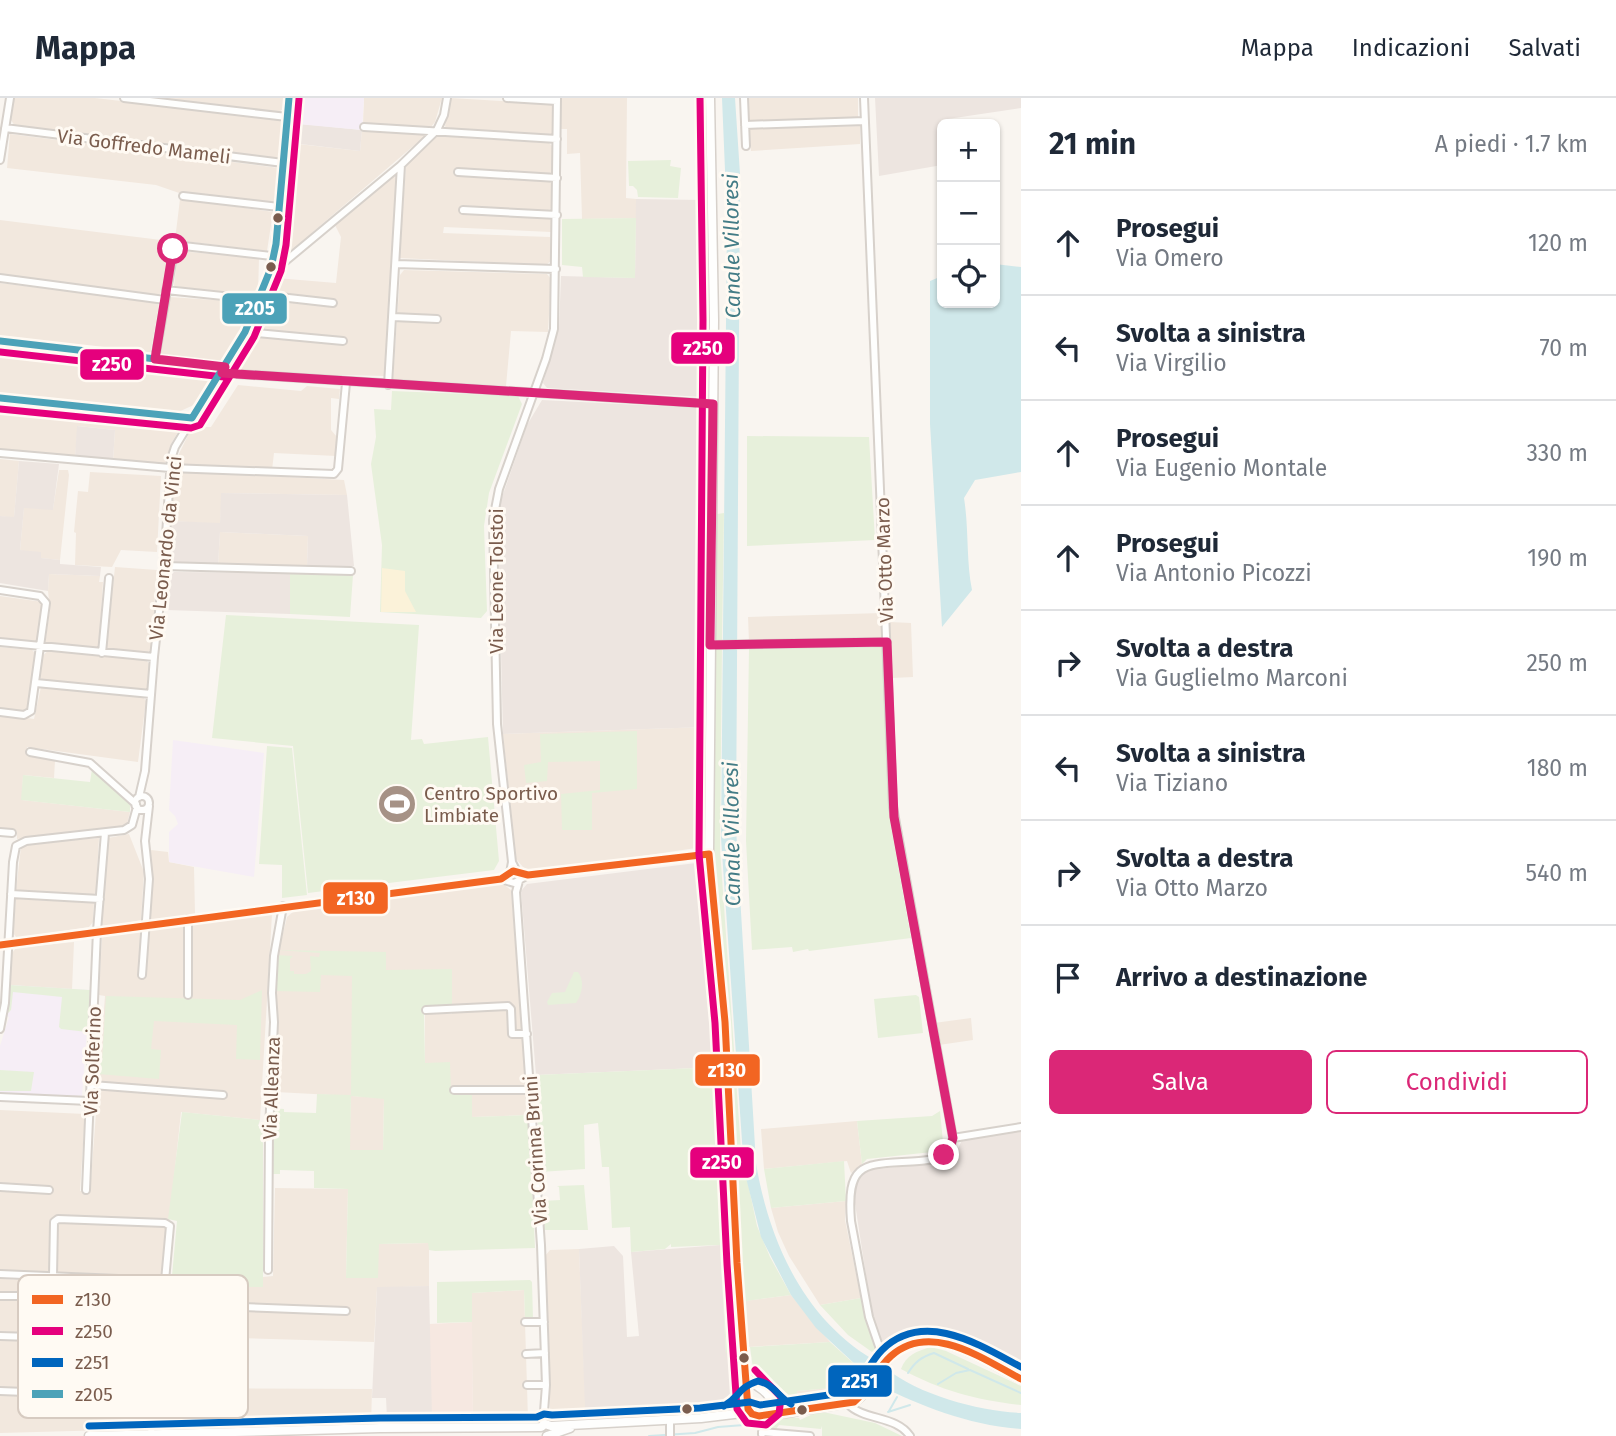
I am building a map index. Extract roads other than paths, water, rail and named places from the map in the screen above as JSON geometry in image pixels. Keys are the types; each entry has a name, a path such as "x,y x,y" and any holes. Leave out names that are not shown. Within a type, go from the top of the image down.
{"street":[{"path":"0,160 10,98"},
{"path":"124,98 287,117"},
{"name":"Via Leonardo da Vinci","path":"142,975 149,879 145,841 148,802 145,771 170,468 175,447 245,332 272,266 289,98"},
{"path":"272,266 279,266 401,165 437,130 444,115 447,98"},
{"path":"507,98 557,100"},
{"path":"710,98 715,645 709,854 724,1022 746,1400 753,1414 761,1420 762,1432"},
{"path":"744,98 746,146"},
{"name":"Via Otto Marzo","path":"864,98 894,817 953,1138"},
{"name":"Via Leone Tolstoi","path":"513,877 497,724 493,520 499,489 554,329 557,100"},
{"path":"745,125 865,121"},
{"path":"364,127 557,139"},
{"name":"Via Goffredo Mameli","path":"5,128 283,163"},
{"path":"388,384 401,165"},
{"path":"458,172 557,178"},
{"path":"183,197 279,207"},
{"path":"463,210 557,215"},
{"path":"155,359 175,245 289,258"},
{"path":"396,264 556,269"},
{"path":"0,278 165,300"},
{"path":"166,290 333,303"},
{"path":"393,317 437,319"},
{"path":"245,332 343,341"},
{"path":"0,341 346,383 713,404"},
{"path":"0,453 170,468 336,473 346,383"},
{"path":"0,398 192,418"},
{"path":"164,566 351,571"},
{"path":"102,653 109,578"},
{"path":"0,590 42,597 46,603 36,683 28,714 0,712"},
{"path":"0,642 154,657"},
{"path":"715,645 887,642"},
{"path":"36,683 151,694"},
{"path":"30,752 89,762 127,796 148,802"},
{"name":"Via Leonardo da Vinci","path":"0,1029 4,944 15,849 18,844 26,841 105,833 130,827 145,771"},
{"path":"137,801 142,810 148,802"},
{"path":"0,832 12,834"},
{"name":"Via Solferino","path":"86,1190 97,931 105,833"},
{"path":"4,944 282,906 709,854"},
{"name":"Via Corinna Bruni","path":"513,877 527,1034 542,1269 546,1432"},
{"path":"11,894 100,899"},
{"name":"Via Alleanza","path":"268,1270 268,1137 274,1021 272,993 274,956 282,906"},
{"path":"188,919 188,995"},
{"path":"426,1010 509,1006 512,1034 527,1034"},
{"path":"92,1085 223,1095"},
{"path":"454,1090 531,1090"},
{"path":"0,1097 89,1101"},
{"path":"882,1355 869,1317 851,1221 852,1178 866,1166 937,1158 949,1151 953,1138 1021,1127"},
{"path":"0,1187 49,1190"},
{"path":"53,1275 54,1222 58,1219 165,1223 170,1226 166,1275"},
{"path":"0,1274 26,1275"},
{"path":"0,1296 18,1296"},
{"path":"248,1307 346,1311"},
{"path":"525,1322 544,1322"},
{"path":"0,1336 18,1337"},
{"path":"89,1436 528,1426 546,1432 586,1423 786,1413 852,1402 873,1382 892,1355 905,1347 937,1341 961,1349 1021,1379"},
{"path":"526,1354 545,1353"},
{"path":"745,1374 753,1385 771,1399 775,1408 786,1413"},
{"path":"527,1385 546,1385"},
{"path":"0,1391 18,1392"},
{"path":"730,1415 741,1409 755,1391 764,1392"},
{"path":"852,1402 863,1413 896,1424 910,1436"},
{"path":"762,1432 772,1403"},
{"path":"670,1419 670,1434"},
{"path":"762,1432 810,1436"}],"water":[{"name":"Canale Villoresi","path":"722,98 735,98 740,174 736,828 756,1163 770,1223 795,1278 812,1304 832,1327 855,1347 881,1364 871,1379 816,1328 791,1295 761,1237 744,1170 721,838 727,218"},
{"path":"1000,265 1021,267 1021,472 975,480 964,498 972,590 942,627 930,424 930,281 937,278 937,308 1000,308"},
{"path":"887,1369 916,1387 950,1400 987,1409 1021,1413 1021,1429 983,1424 947,1414 876,1384"}],"waterway":[{"path":"908,1373 919,1360 934,1353 968,1369"},
{"path":"938,1384 956,1373 970,1370 1021,1393"},
{"path":"889,1411 897,1397"},
{"path":"888,1412 910,1405"},
{"path":"649,1436 757,1424"}],"place":[{"name":"Centro Sportivo Limbiate","path":"397,804"}]}
